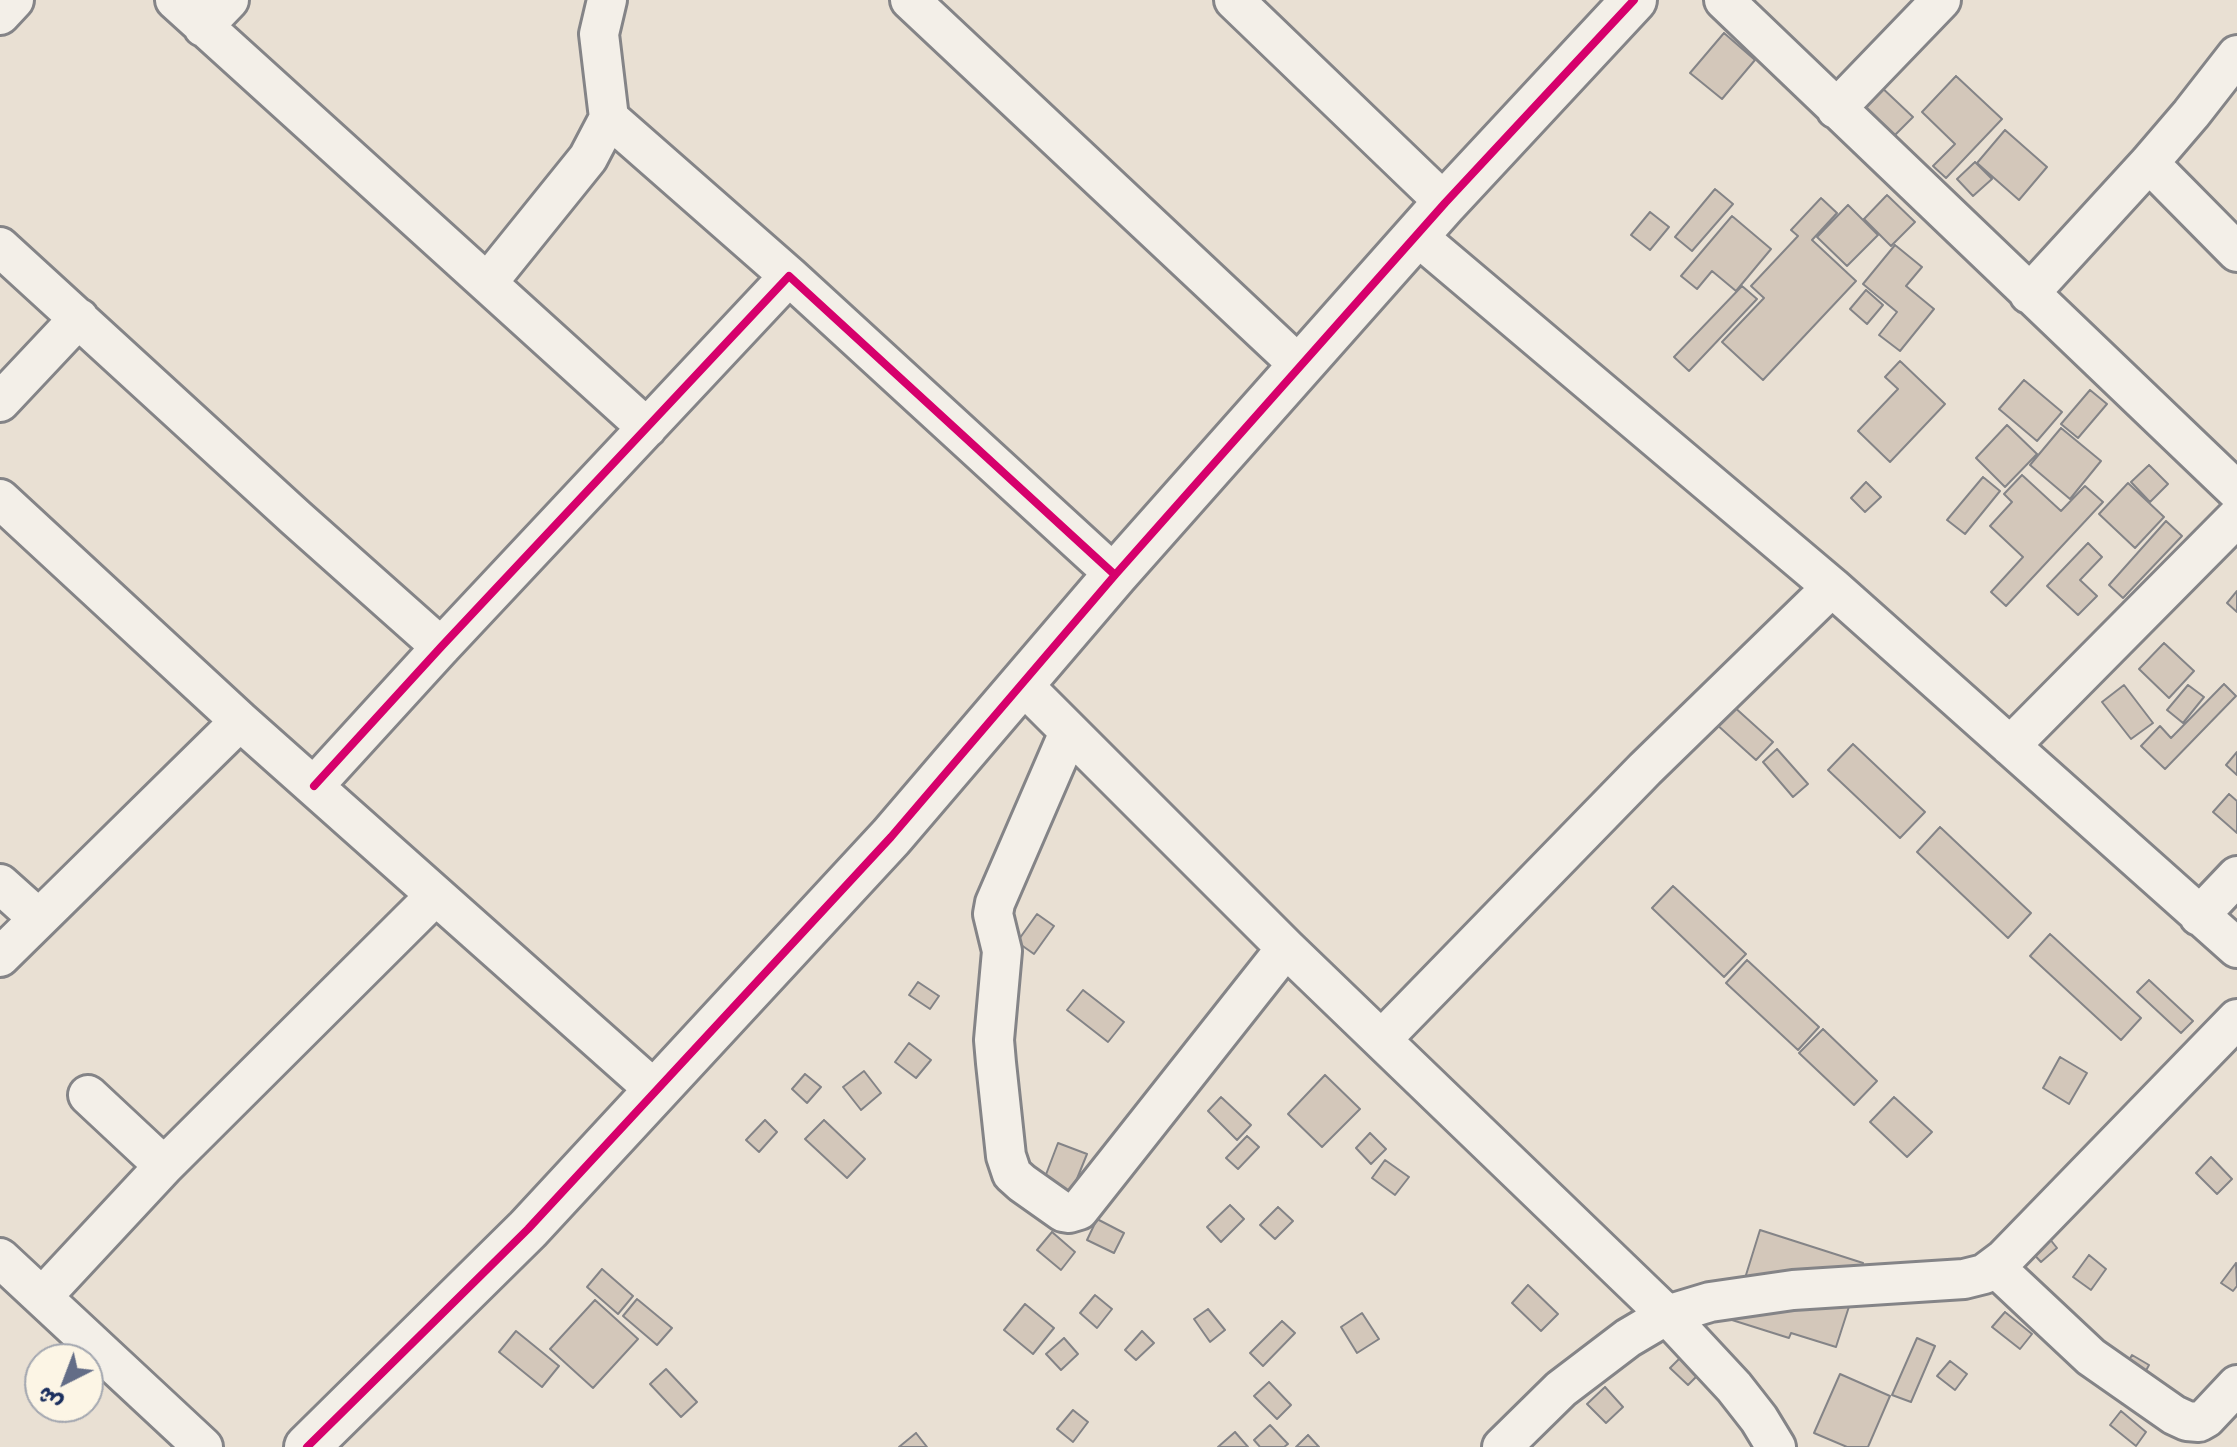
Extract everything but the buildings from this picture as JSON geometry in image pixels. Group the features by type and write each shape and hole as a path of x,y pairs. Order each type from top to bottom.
{"street":[{"path":"0,15 14,0"},
{"path":"175,0 647,428"},
{"path":"203,27 229,0"},
{"path":"488,282 588,158 609,118 599,34 607,0"},
{"path":"910,0 1301,367"},
{"path":"307,1447 528,1229 891,837 1115,575 1445,203 1634,0"},
{"path":"1724,0 2237,491"},
{"path":"1836,109 1941,0"},
{"path":"1256,7 1445,203"},
{"path":"2029,294 2149,163 2237,55"},
{"path":"609,118 789,276 1115,575"},
{"path":"2149,163 2237,252"},
{"path":"1417,236 1832,587 2237,948"},
{"path":"0,247 441,647"},
{"path":"314,786 789,276"},
{"path":"0,402 79,318"},
{"path":"0,499 240,721 657,1092"},
{"path":"2010,746 2237,517"},
{"path":"1382,1039 1645,769 1832,587"},
{"path":"1022,684 1286,948 1667,1315 1734,1387 1776,1447"},
{"path":"0,957 240,721"},
{"path":"1069,732 993,914 1002,951 994,1040 1006,1156 1012,1174 1063,1212 1079,1210 1286,948"},
{"path":"2199,916 2237,876"},
{"path":"0,884 38,918"},
{"path":"42,1297 164,1166 435,896"},
{"path":"1502,1447 1561,1389 1628,1338 1667,1315 1710,1302 1793,1290 1964,1279 1984,1274 1995,1267 2237,1019"},
{"path":"88,1095 164,1166"},
{"path":"0,1258 203,1447"},
{"path":"1995,1267 2091,1357 2174,1415 2199,1422 2237,1385"}],"cycle path":[{"path":"307,1447 528,1229 891,837 1115,575 1445,203 1634,0"},
{"path":"314,786 789,276 1115,575"}]}
